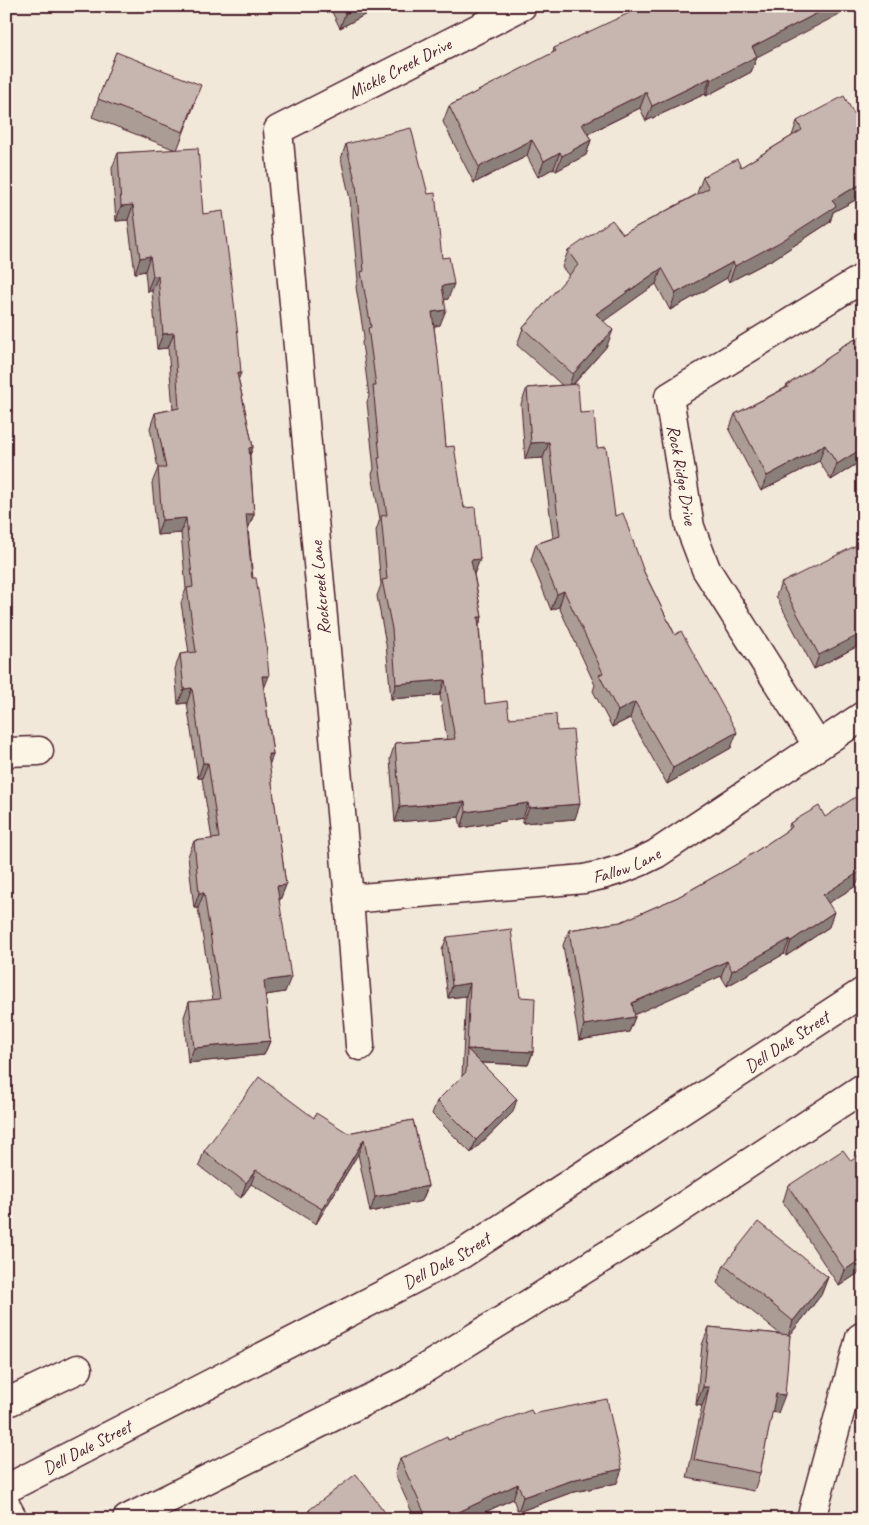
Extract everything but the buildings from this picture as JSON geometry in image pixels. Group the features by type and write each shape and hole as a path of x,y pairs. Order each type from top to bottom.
{"street":[{"name":"Mickle Creek Drive","path":"278,130 522,6"},
{"name":"Rockcreek Lane","path":"278,130 349,899 360,1046"},
{"name":"Rock Ridge Drive","path":"818,746 706,569 690,527 669,397 863,278"},
{"name":"Fallow Lane","path":"349,899 584,879 632,867 656,854 863,716"},
{"path":"6,752 38,751"},
{"name":"Dell Dale Street","path":"6,1489 462,1254 863,992"},
{"path":"127,1519 403,1382 657,1224 863,1088"},
{"path":"811,1519 860,1338 863,1336"},
{"path":"6,1403 78,1369"},
{"path":"6,1506 13,1519"}]}
